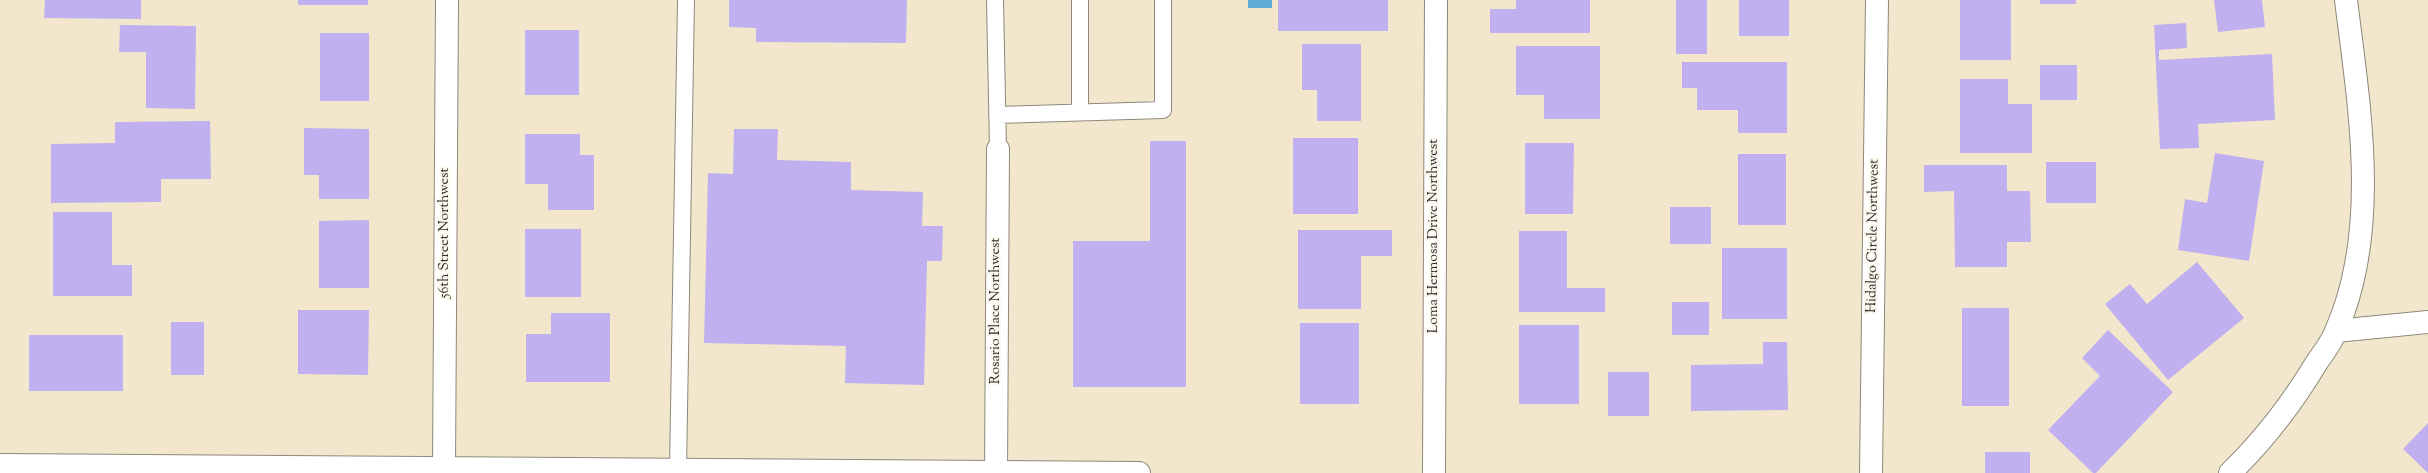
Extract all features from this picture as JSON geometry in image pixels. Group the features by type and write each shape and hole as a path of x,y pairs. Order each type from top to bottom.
{"street":[{"name":"56th Street Northwest","path":"444,467 447,0"},
{"name":"Loma Hermosa Drive Northwest","path":"1434,473 1436,0"},
{"name":"Hidalgo Circle Northwest","path":"1871,473 1877,0"},
{"path":"2230,473 2291,403 2336,331 2351,283 2362,223 2363,150 2346,0"},
{"name":"Rosario Place Northwest","path":"996,472 998,149"},
{"path":"2336,331 2428,322"},
{"path":"0,465 1139,473"}],"lane":[{"path":"678,469 686,0"},
{"path":"995,0 998,149"},
{"path":"1080,0 1080,112"},
{"path":"997,115 1163,110 1163,0"}],"water":[{"path":"1248,0 1272,0 1272,8 1248,8"}],"building":[{"path":"45,0 141,0 141,19 44,18"},
{"path":"298,0 368,0 368,5 298,5"},
{"path":"729,0 907,0 906,43 756,42 756,28 729,27"},
{"path":"1278,0 1388,0 1388,31 1278,31"},
{"path":"1516,0 1590,0 1590,33 1490,33 1490,9 1516,9"},
{"path":"1676,0 1707,0 1707,54 1676,54"},
{"path":"1739,0 1789,0 1789,36 1739,36"},
{"path":"1960,0 2011,0 2011,60 1960,60"},
{"path":"2040,0 2076,0 2076,4 2040,4"},
{"path":"2214,0 2262,0 2265,27 2218,32"},
{"path":"2186,23 2187,48 2159,50 2159,60 2272,54 2275,120 2198,124 2199,148 2160,149 2154,25"},
{"path":"120,25 196,26 195,109 146,108 146,52 119,52"},
{"path":"525,30 579,30 579,95 525,95"},
{"path":"320,33 369,33 369,101 320,101"},
{"path":"1302,44 1361,44 1361,121 1317,121 1317,90 1302,90"},
{"path":"1516,46 1600,46 1600,119 1544,119 1544,95 1516,95"},
{"path":"1682,62 1787,62 1787,133 1738,133 1738,110 1697,110 1697,88 1682,88"},
{"path":"2040,65 2077,65 2077,100 2040,100"},
{"path":"1960,79 2008,79 2008,104 2032,104 2032,153 1960,153"},
{"path":"210,121 211,179 161,179 161,202 51,203 51,144 115,143 115,122"},
{"path":"304,128 369,129 369,199 319,199 319,175 304,175"},
{"path":"734,129 778,129 777,160 851,162 851,190 923,192 922,226 943,226 942,261 927,261 924,385 845,383 846,346 704,343 708,173 733,174"},
{"path":"525,134 580,134 580,155 594,155 594,210 548,210 548,184 525,184"},
{"path":"1293,138 1358,138 1358,214 1293,214"},
{"path":"1150,141 1186,141 1186,387 1073,387 1073,241 1150,241"},
{"path":"1525,143 1574,143 1573,214 1525,214"},
{"path":"2215,153 2264,161 2249,261 2178,250 2185,199 2207,203"},
{"path":"1738,154 1786,154 1786,225 1738,225"},
{"path":"2046,162 2096,162 2096,203 2046,203"},
{"path":"1924,165 2007,165 2007,191 2030,191 2031,242 2007,242 2007,267 1955,267 1954,191 1924,192"},
{"path":"1670,207 1711,207 1711,244 1670,244"},
{"path":"53,212 112,212 112,265 132,265 132,296 53,296"},
{"path":"369,220 369,288 319,288 319,221"},
{"path":"525,229 581,229 581,297 525,297"},
{"path":"1298,230 1392,230 1392,256 1361,256 1361,309 1298,309"},
{"path":"1519,231 1567,231 1567,288 1605,288 1605,312 1519,312"},
{"path":"1722,248 1787,248 1787,319 1722,319"},
{"path":"2197,262 2244,318 2168,380 2105,304 2130,284 2147,304"},
{"path":"1672,302 1709,302 1709,335 1672,335"},
{"path":"1962,308 2009,308 2009,406 1962,406"},
{"path":"298,310 369,310 368,375 298,374"},
{"path":"551,313 610,313 610,382 526,382 526,334 551,334"},
{"path":"171,322 204,322 204,375 171,375"},
{"path":"1300,323 1359,323 1359,404 1300,404"},
{"path":"1519,325 1579,325 1579,404 1519,404"},
{"path":"2108,330 2173,392 2096,473 2093,473 2048,430 2100,376 2082,358"},
{"path":"29,335 123,335 123,391 29,391"},
{"path":"1763,342 1787,342 1788,410 1691,411 1691,365 1763,364"},
{"path":"1608,372 1649,372 1649,416 1608,416"},
{"path":"2428,423 2428,473 2403,449"},
{"path":"1985,452 2030,452 2030,473 1985,473"}]}
